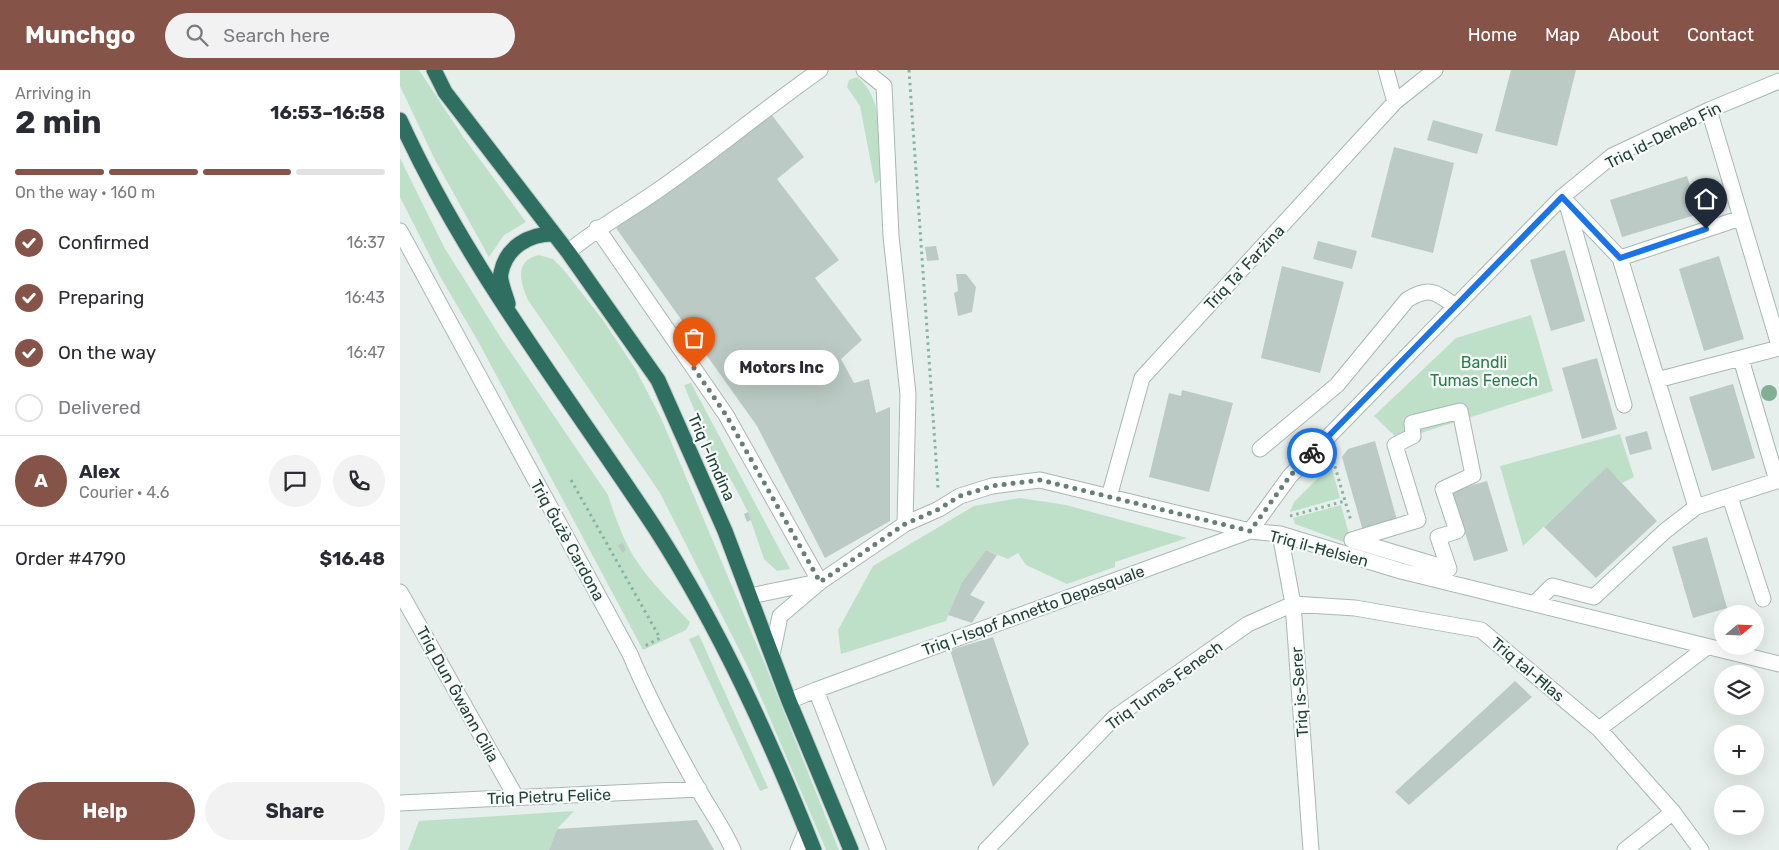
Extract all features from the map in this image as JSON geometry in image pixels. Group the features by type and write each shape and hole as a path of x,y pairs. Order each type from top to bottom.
{"highway":[{"name":"Triq l-Imdina","path":"434,70 445,92 568,252 658,380 725,531 788,701 850,850"},
{"path":"400,120 422,167 477,264 656,530 707,616 737,672 814,850"},
{"path":"511,315 500,274 510,252 523,241 541,234 553,234"}],"street":[{"path":"568,252 597,228 654,193 766,108 820,70"},
{"path":"864,70 884,86 891,236 908,394 905,524"},
{"path":"1386,70 1395,102"},
{"name":"Triq Ta' Farżina","path":"1109,497 1142,378 1395,102 1435,70"},
{"name":"Triq id-Deheb Fin","path":"1250,531 1290,476 1455,306 1564,199 1612,156 1709,110 1779,81"},
{"path":"1657,380 1779,347 1772,296 1741,218 1709,110"},
{"path":"1564,199 1620,258 1696,507"},
{"path":"1564,199 1624,405"},
{"path":"1620,258 1741,218"},
{"path":"597,228 726,415 820,582"},
{"name":"Triq Ġużè Cardona","path":"400,231 630,654 643,686 698,790 724,829 733,850"},
{"path":"1260,449 1337,385 1407,300 1417,293 1427,291 1438,294 1455,306"},
{"path":"1535,604 1552,586 1594,597 1665,531 1696,507 1778,480 1741,358"},
{"path":"1460,411 1474,475 1443,489 1457,531 1438,536 1449,569 1352,540 1356,539 1418,520 1395,445 1413,436 1412,422 1460,411"},
{"name":"Triq il-Ħelsien","path":"772,655 780,616 820,582 905,524 939,509 960,496 992,486 1040,480 1250,531 1280,534 1401,571 1779,664"},
{"path":"1730,497 1762,599"},
{"name":"Triq l-Isqof Annetto Depasquale","path":"788,701 1250,531"},
{"name":"Triq is-Serer","path":"1280,534 1293,604 1311,850"},
{"path":"1401,571 1403,555"},
{"name":"Triq il-Ħelsien","path":"750,596 820,582"},
{"name":"Triq Dun Ġwann Cilia","path":"400,592 516,797"},
{"name":"Triq tal-Ħlas","path":"1293,604 1355,608 1481,630 1599,729 1673,812 1701,850"},
{"name":"Triq Tumas Fenech","path":"986,850 1114,718 1248,624 1293,604"},
{"path":"1599,729 1707,647"},
{"path":"816,690 878,850"},
{"name":"Triq Pietru Feliċe","path":"400,803 698,790"},
{"path":"1625,850 1673,812"},
{"path":"798,850 806,831"}],"path":[{"path":"909,70 939,509"},
{"path":"1332,460 1356,539"},
{"path":"571,480 660,638 630,654"},
{"path":"1290,516 1345,501"}],"green space":[{"path":"400,70 419,70 464,138 526,222 504,235 489,257 435,160 400,86"},
{"path":"857,77 866,86 872,97 879,123 882,178 875,184 860,106 847,87 849,80"},
{"path":"400,158 444,247 501,338 608,495 622,534 634,557 653,583 690,622 686,630 643,650 479,343 441,278 400,197"},
{"path":"539,255 553,259 563,269 603,320 636,370 661,418 764,662 839,850 826,850 748,667 660,493 528,300 521,280 522,267 531,258"},
{"name":"Bandli Tumas Fenech","path":"1531,315 1553,391 1399,440 1374,416 1456,338"},
{"path":"691,383 790,569 777,571 764,559 748,512 733,483 716,463 684,385"},
{"path":"1620,434 1634,477 1622,483 1607,468 1523,546 1500,466"},
{"path":"1331,465 1340,498 1290,512 1294,502"},
{"path":"1020,498 1066,505 1187,538 1115,562 1115,567 1067,584 1026,565 1018,553 1008,559 986,550 959,588 946,621 841,654 838,630 873,566 974,506"},
{"path":"1341,505 1352,545 1295,524 1293,518"},
{"path":"699,635 768,788 760,791 689,639"},
{"path":"574,811 557,829 549,850 408,850 419,821"}],"building":[{"path":"1511,70 1576,70 1557,146 1495,131"},
{"path":"771,114 804,157 777,179 839,260 815,278 862,340 841,359 854,383 869,379 876,413 890,407 890,521 825,558 757,426 616,228"},
{"path":"1433,120 1483,134 1477,154 1427,140"},
{"path":"1394,147 1454,163 1433,253 1371,237"},
{"path":"1687,176 1699,214 1622,237 1610,200"},
{"path":"1318,241 1357,251 1352,269 1313,259"},
{"path":"936,246 939,260 927,261 925,247"},
{"path":"1565,250 1585,321 1551,331 1530,260"},
{"path":"1719,256 1744,339 1704,351 1679,269"},
{"path":"1282,266 1344,282 1320,373 1261,358"},
{"path":"956,274 966,274 976,287 972,312 958,316 954,293 958,291"},
{"path":"1597,358 1617,429 1582,439 1562,368"},
{"path":"1733,384 1755,458 1712,471 1689,397"},
{"path":"1182,390 1233,403 1209,492 1149,477 1169,393 1181,396"},
{"path":"1647,431 1652,449 1630,455 1625,437"},
{"path":"1375,441 1397,520 1363,531 1342,457 1348,449"},
{"path":"1607,467 1657,521 1596,578 1544,527"},
{"path":"1487,481 1508,551 1474,561 1452,491"},
{"path":"748,512 751,520 747,522 744,514"},
{"path":"1707,537 1726,605 1714,605 1714,612 1693,618 1672,547"},
{"path":"623,543 626,550 622,553 618,545"},
{"path":"986,550 997,555 970,595 985,602 972,623 948,615 961,584"},
{"path":"993,637 1029,744 993,787 950,650"},
{"path":"1515,681 1532,697 1409,805 1395,792"},
{"path":"697,820 714,850 549,850 557,829"}],"way so far":[{"path":"694,368 726,415 820,582 905,524 939,509 960,496 992,486 1040,480 1250,531 1290,476 1312,453"}],"place":[{"name":"Motors Inc","path":"694,368"}],"route":[{"path":"1312,453 1562,197 1604,244 1620,258 1706,229"}]}
